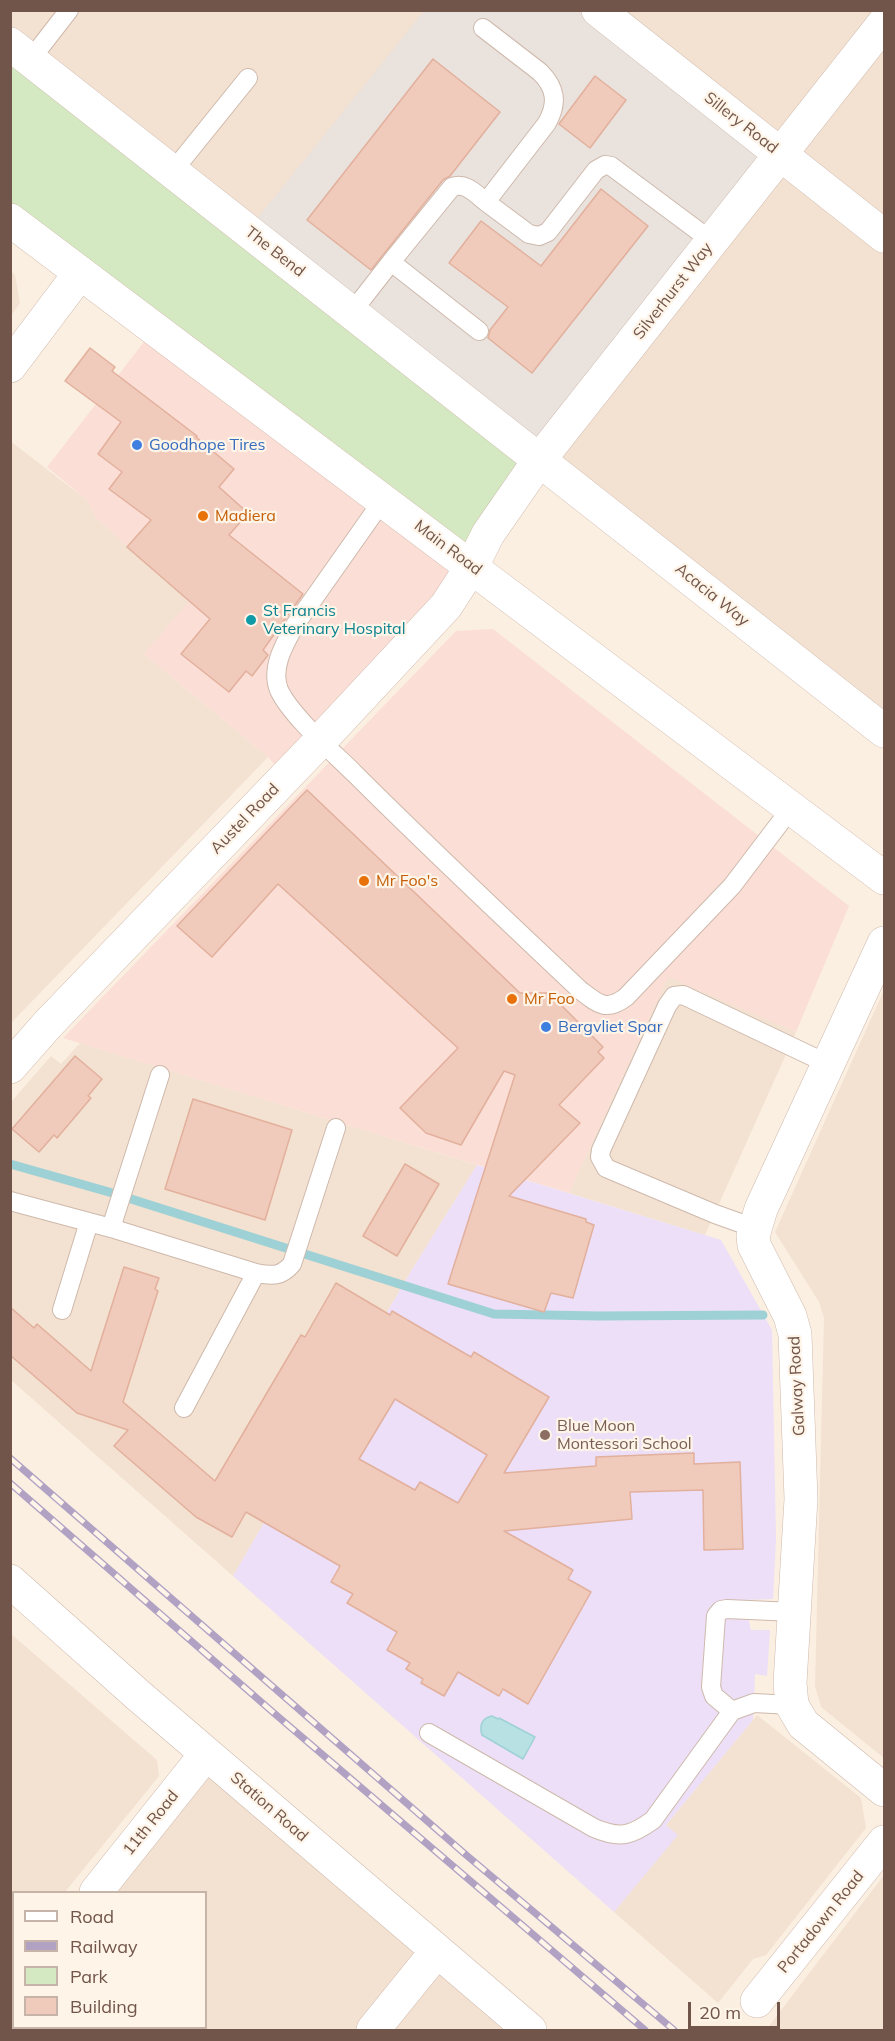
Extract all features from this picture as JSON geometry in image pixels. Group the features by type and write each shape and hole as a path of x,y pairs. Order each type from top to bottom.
{"street":[{"name":"Sillery Road","path":"598,10 885,236"},
{"name":"Silverhurst Way","path":"472,566 497,520 540,459 885,23"},
{"name":"The Bend","path":"21,51 182,160 352,312 540,459"},
{"name":"Main Road","path":"10,220 885,878"},
{"path":"10,366 80,273"},
{"name":"Acacia Way","path":"540,459 885,731"},
{"name":"Austel Road","path":"10,1067 56,1015 321,741 446,606 472,566"},
{"path":"754,1228 885,943"},
{"name":"Galway Road","path":"754,1228 754,1245 790,1316 795,1334 801,1499 790,1683 792,1705"},
{"name":"Station Road","path":"10,1581 206,1754 530,2031"},
{"path":"792,1705 803,1724 885,1790"},
{"name":"11th Road","path":"98,1891 206,1754"},
{"name":"Portadown Road","path":"757,2001 885,1842"},
{"path":"372,2031 437,1951"}],"lane":[{"path":"21,51 69,10"},
{"path":"483,28 548,80 554,90 555,101 553,113 547,123 486,202"},
{"path":"182,160 248,78"},
{"path":"352,312 452,187 457,185 467,187 529,234 539,236 548,232 600,167 611,166 713,242"},
{"path":"391,262 479,331"},
{"path":"382,500 295,625 280,654 276,677 278,688 291,708 321,741 425,844 595,1001 604,1006 615,1005 626,997 732,886 792,807"},
{"path":"754,1228 606,1168 600,1157 601,1150 667,1006 674,996 682,995 828,1064"},
{"path":"111,1228 160,1075"},
{"path":"10,1201 111,1228 272,1276 286,1271 295,1256 336,1128"},
{"path":"62,1310 89,1222"},
{"path":"184,1408 256,1273"},
{"path":"732,1711 714,1696 711,1687 716,1616 722,1610 727,1609 794,1612"},
{"path":"429,1734 594,1828 609,1835 622,1835 638,1831 653,1820 732,1711 754,1703 792,1705"}],"shaded area":[{"path":"10,11 884,11 884,731 11,44"},
{"path":"424,11 598,11 780,154 540,459 248,230"},
{"path":"11,271 15,275 20,303 11,316"},
{"path":"154,329 472,566 285,777 268,757 144,654 189,601 96,518 87,500 47,467"},
{"path":"10,441 87,500 96,518 190,601 144,654 268,757 11,1023"},
{"path":"493,629 849,906 796,1032 668,977 569,1193 63,1038 456,631"},
{"path":"668,976 796,1032 705,1235 569,1193"},
{"path":"884,990 884,1758 821,1707 815,1686 824,1318 819,1302 775,1232"},
{"path":"80,1043 477,1165 411,1271 233,1576 11,1380 11,1102 51,1056 61,1064"},
{"name":"Blue Moon Montessori School","path":"477,1165 721,1240 772,1330 776,1539 773,1599 744,1600 751,1630 770,1630 767,1676 755,1674 753,1720 666,1825 678,1835 614,1912 233,1576 411,1271"},
{"path":"11,1634 157,1760 159,1776 66,1891 12,1891 11,1960"},
{"path":"757,1715 861,1798 866,1828 766,1955 753,1959 718,2003 614,1912 677,1835 666,1825"},
{"path":"206,1754 530,2030 11,2030 10,1999 12,1996 12,2029 207,2029 207,1891 97,1891"},
{"path":"884,1875 884,2030 766,2030"}],"green space":[{"path":"10,44 540,459 472,566 11,215"}],"water":[{"path":"492,1716 535,1737 523,1759 482,1735 482,1723 486,1718"}],"building":[{"path":"433,59 500,112 371,270 307,220"},
{"path":"595,76 626,100 590,148 559,124"},
{"path":"601,189 648,226 532,373 488,338 490,330 508,307 449,263 481,221 541,266"},
{"path":"90,348 115,367 112,371 197,436 234,469 219,487 248,513 229,535 303,594 263,650 268,655 252,676 246,671 229,692 181,654 210,619 127,547 151,520 109,489 122,472 98,454 121,422 65,381"},
{"path":"307,790 520,993 549,993 603,1047 598,1052 604,1058 559,1105 580,1123 509,1196 586,1219 586,1222 594,1225 573,1298 551,1293 544,1312 448,1284 515,1075 504,1071 461,1145 426,1133 400,1108 458,1048 278,884 212,957 177,926"},
{"path":"75,1056 102,1079 88,1096 91,1098 57,1138 54,1135 39,1152 12,1129"},
{"path":"193,1099 292,1130 265,1220 165,1189"},
{"path":"405,1164 439,1184 397,1256 363,1236"},
{"path":"124,1267 159,1278 155,1289 158,1291 123,1402 215,1481 301,1335 305,1337 336,1283 390,1315 392,1311 471,1357 474,1352 549,1397 504,1473 596,1466 596,1457 694,1453 694,1464 740,1462 743,1549 704,1550 703,1490 630,1492 632,1519 504,1531 573,1570 568,1579 591,1592 528,1704 503,1689 499,1696 458,1672 444,1696 421,1683 423,1679 406,1669 410,1663 387,1650 397,1632 347,1603 353,1594 331,1582 340,1566 246,1512 232,1537 196,1517 114,1446 128,1430 77,1413 10,1355 10,1307 34,1328 37,1324 91,1371","holes":["395,1399 487,1455 458,1503 420,1482 415,1490 359,1459"]}],"waterway":[{"path":"10,1164 109,1192 494,1314 763,1315"}],"railway":[{"path":"10,1458 465,1854 674,2030"},
{"path":"10,1483 275,1714 645,2030"}],"place":[{"name":"Goodhope Tires","path":"137,445"},
{"name":"Madiera","path":"203,516"},
{"name":"St Francis Veterinary Hospital","path":"251,620"},
{"name":"Mr Foo's","path":"364,881"},
{"name":"Mr Foo","path":"512,999"},
{"name":"Bergvliet Spar","path":"546,1027"},
{"name":"Blue Moon Montessori School","path":"545,1435"}]}
